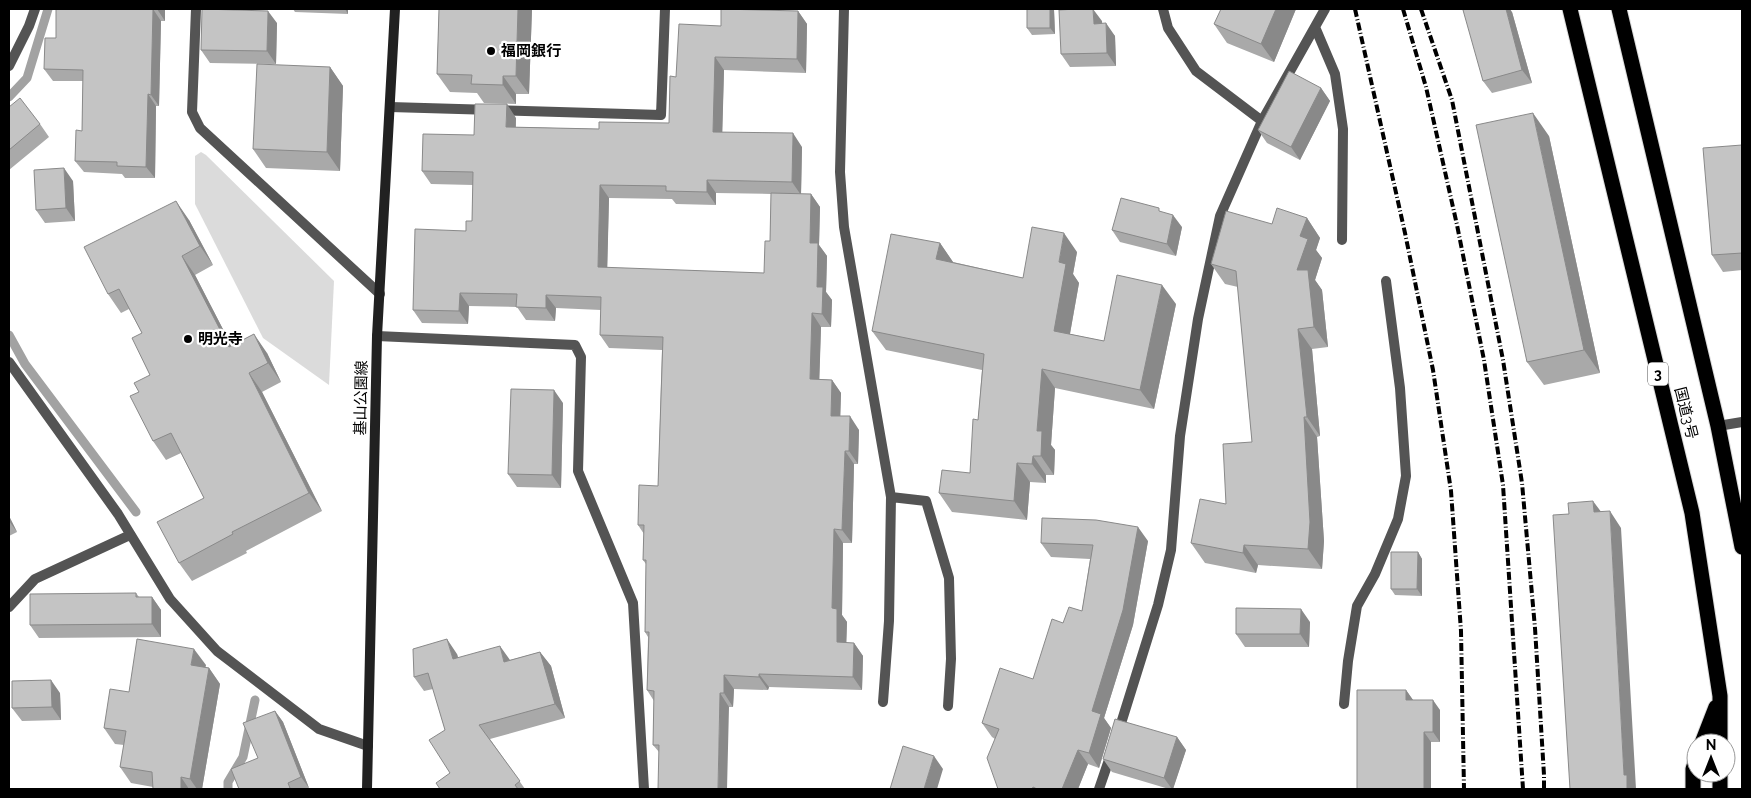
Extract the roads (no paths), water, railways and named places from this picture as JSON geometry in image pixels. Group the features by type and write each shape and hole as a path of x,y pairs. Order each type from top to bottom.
{"highway":[{"name":"国道3号","path":"1570,9 1692,513 1720,696 1720,733"},
{"name":"国道3号","path":"1619,9 1718,426 1742,547"},
{"path":"1706,733 1720,696"}],"main road":[{"name":"基山公園線","path":"367,789 377,336 396,9"}],"street":[{"path":"9,66 30,26 35,9"},
{"path":"196,9 192,112 200,128 380,294"},
{"path":"390,107 661,115 665,9"},
{"path":"844,9 840,172 844,228 891,497 889,621 883,702"},
{"path":"1162,9 1168,28 1196,71 1262,121"},
{"path":"1099,789 1158,605 1171,550 1180,436 1198,319 1220,216 1262,121 1325,9"},
{"path":"1315,27 1336,74 1343,129 1342,240"},
{"path":"1344,704 1348,661 1357,606 1375,574 1398,519 1406,476 1400,388 1386,281"},
{"path":"377,336 575,345 582,357 578,471 633,603 644,789"},
{"path":"9,362 118,514 170,599 217,651 319,729 368,746"},
{"path":"1718,426 1742,422"},
{"path":"891,497 926,501 949,578 951,659 948,706"},
{"path":"9,607 35,580 130,535"}],"waterway":[{"path":"9,97 27,78 48,9"},
{"path":"9,335 25,364 136,512"},
{"path":"228,789 228,782 243,757 255,700"}],"railway":[{"path":"1355,9 1405,233 1433,370 1451,491 1461,631 1464,789"},
{"path":"1403,9 1426,87 1457,225 1484,360 1503,485 1523,789"},
{"path":"1421,9 1452,100 1503,360 1522,483 1535,628 1544,789"}],"place":[{"name":"福岡銀行","path":"491,51"},
{"name":"明光寺","path":"188,339"}]}
